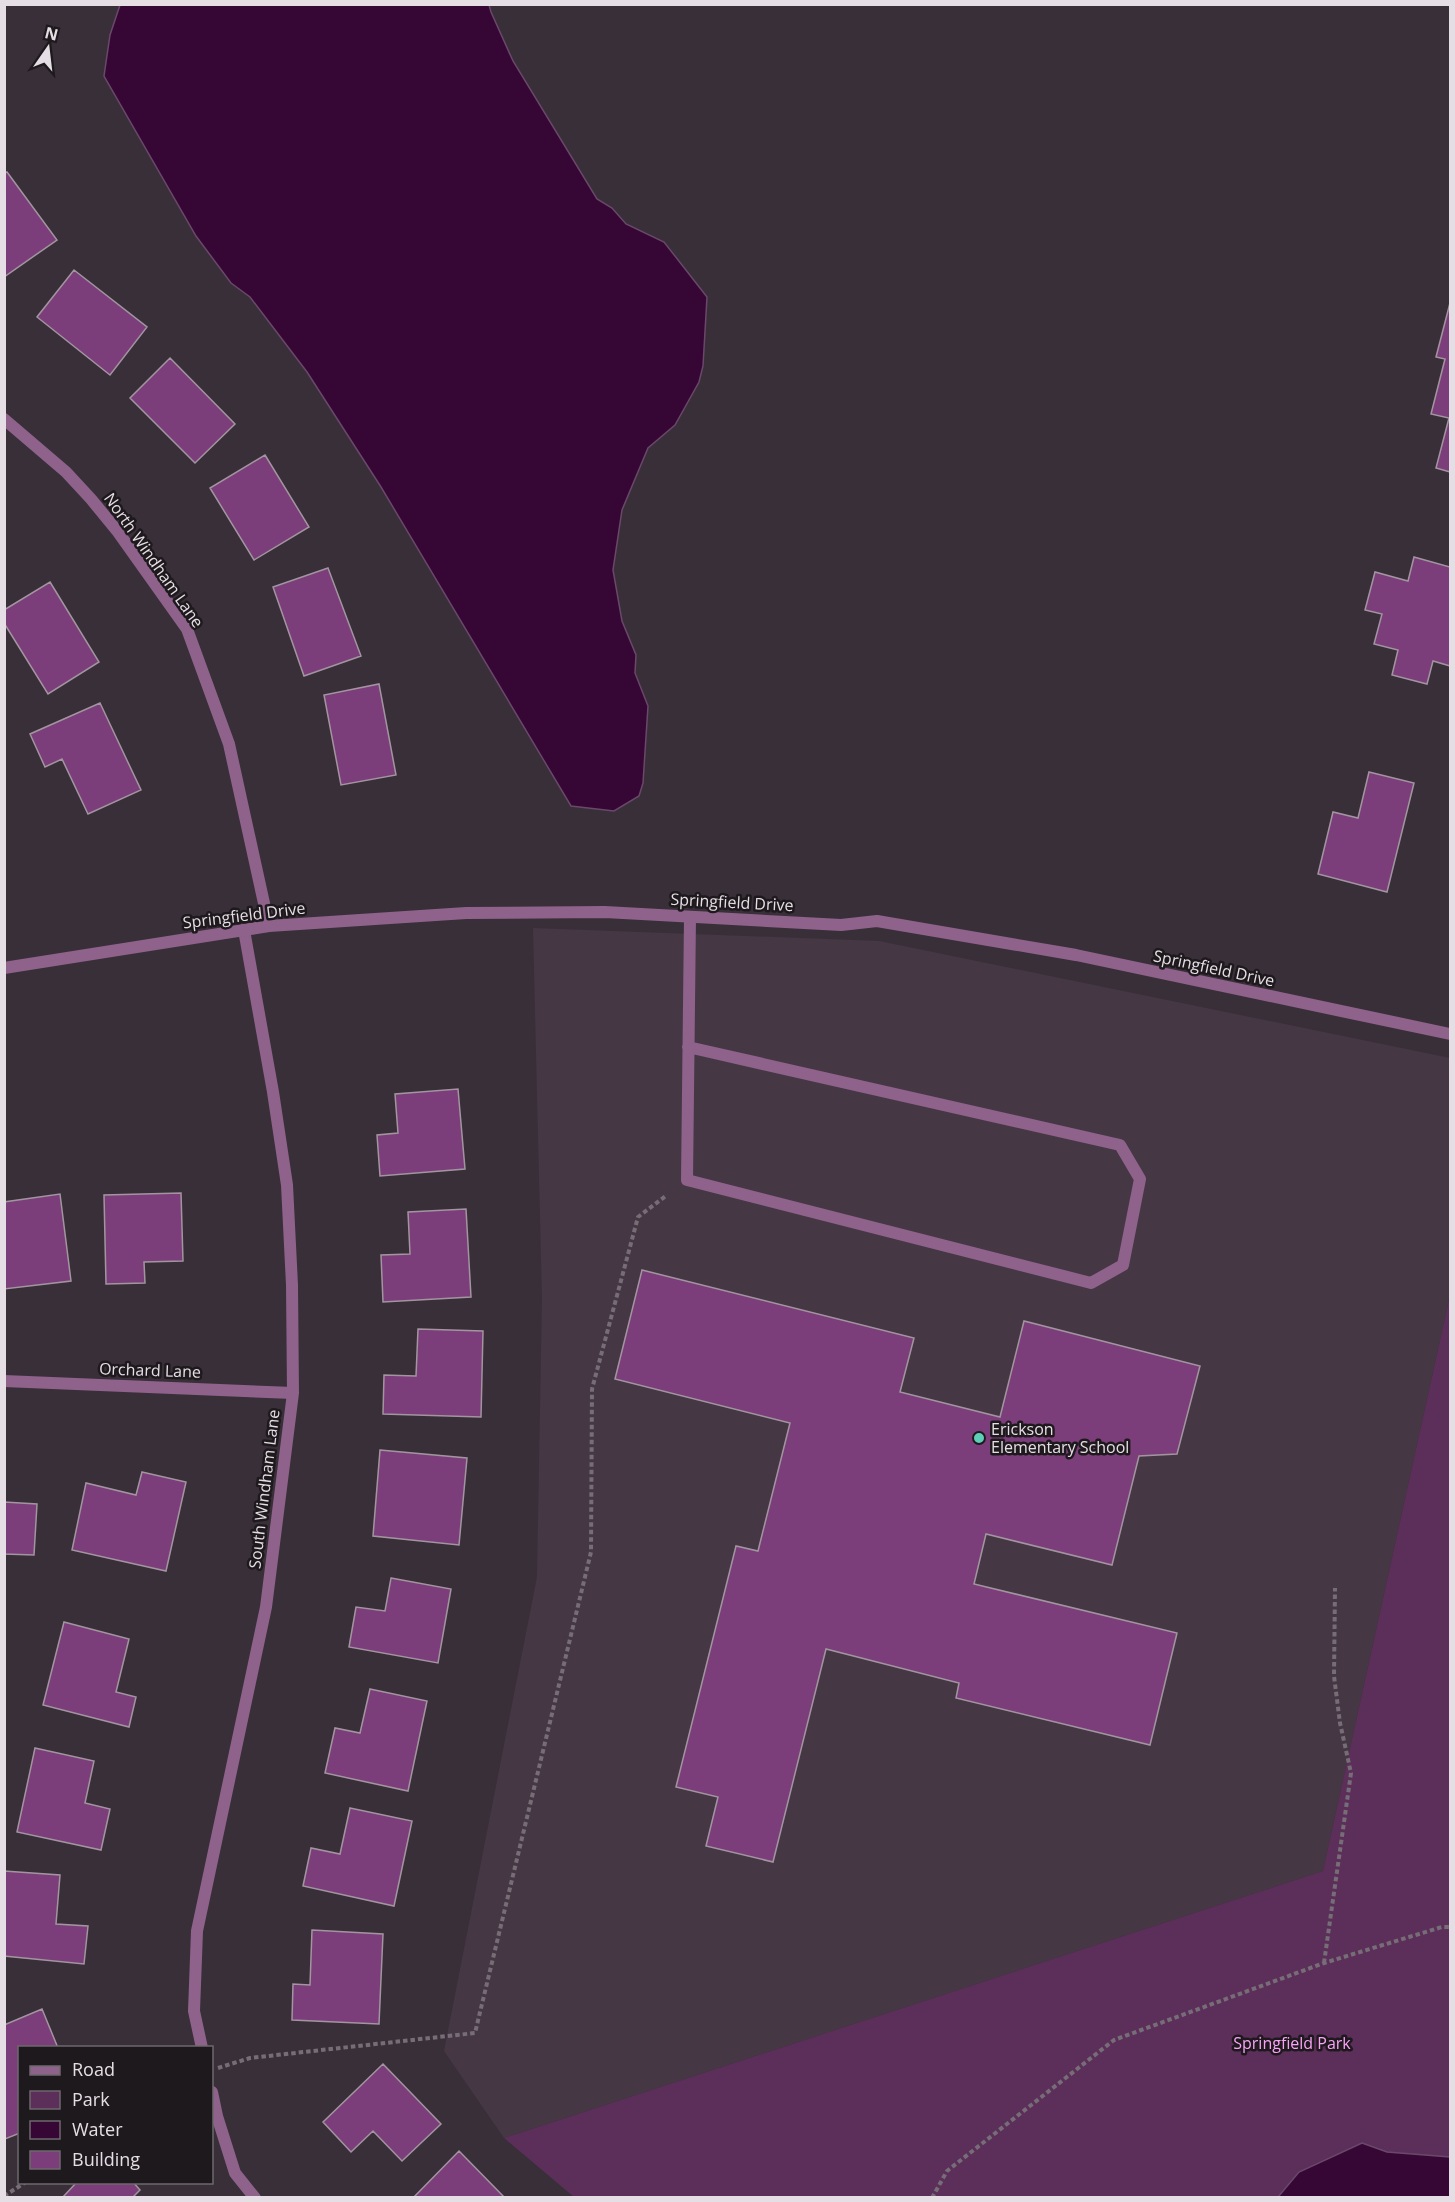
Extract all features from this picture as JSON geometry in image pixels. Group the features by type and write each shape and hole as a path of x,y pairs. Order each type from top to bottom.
{"street":[{"name":"North Windham Lane","path":"4,418 66,472 91,499 118,532 187,629 229,744 268,926"},
{"name":"Springfield Drive","path":"4,968 268,926 466,914 605,912 840,925 877,921 1076,956 1450,1034"},
{"path":"688,1047 1120,1145 1140,1179 1122,1265 1092,1283 687,1180 688,1047 690,917"},
{"name":"South Windham Lane","path":"202,2046 194,2011 197,1931 266,1606 293,1393 292,1285 287,1185 244,930"},
{"name":"Orchard Lane","path":"4,1381 293,1393"},
{"path":"213,2097 235,2173 255,2198"}],"path":[{"path":"213,2070 250,2058 475,2033 591,1552 592,1389 638,1217 687,1180"},
{"path":"1324,1963 1351,1773 1334,1676 1335,1588"},
{"path":"932,2198 947,2170 1114,2040 1324,1963 1442,1927 1450,1927"},
{"path":"4,2196 24,2184"}],"shaded area":[{"name":"Erickson Elementary School","path":"533,928 879,941 1450,1058 1450,1295 1323,1871 504,2138 444,2051 537,1577 542,1299"}],"green space":[{"name":"Springfield Park","path":"1450,1295 1450,2197 574,2197 504,2138 1323,1871"}],"water":[{"path":"120,5 489,5 513,61 597,199 612,208 626,224 664,242 707,297 703,366 699,382 675,425 648,448 622,510 613,570 622,621 636,655 635,673 648,706 643,783 639,796 614,811 571,806 381,487 307,372 250,297 231,283 196,236 104,76 110,35"},
{"path":"1362,2143 1387,2152 1450,2157 1450,2197 1278,2197 1299,2172"}],"building":[{"path":"7,172 57,240 4,277 4,173"},
{"path":"74,270 147,327 110,375 37,317"},
{"path":"1450,303 1450,472 1436,468 1449,418 1431,414 1445,359 1436,357"},
{"path":"170,358 235,424 195,463 130,398"},
{"path":"265,455 309,527 254,560 210,488"},
{"path":"1414,557 1450,567 1450,666 1433,661 1427,684 1392,675 1398,650 1374,644 1382,614 1365,610 1375,572 1408,581"},
{"path":"328,568 361,656 304,676 273,587"},
{"path":"50,582 99,662 48,694 4,623 4,610"},
{"path":"379,684 396,775 341,785 324,695"},
{"path":"100,703 141,790 88,814 62,759 45,767 30,734"},
{"path":"1369,772 1414,783 1387,892 1318,874 1333,812 1358,818"},
{"path":"458,1089 465,1169 380,1176 377,1135 398,1133 395,1094"},
{"path":"181,1193 183,1261 144,1262 145,1283 106,1284 104,1195"},
{"path":"60,1194 71,1281 4,1289 4,1202"},
{"path":"466,1209 471,1297 383,1302 381,1255 410,1254 408,1212"},
{"path":"642,1270 914,1338 900,1392 1000,1417 1024,1321 1200,1366 1177,1454 1139,1456 1112,1565 986,1534 974,1584 1177,1633 1150,1745 956,1698 959,1683 826,1649 773,1862 706,1846 718,1797 676,1787 736,1546 758,1551 790,1423 615,1379"},
{"path":"418,1329 483,1331 481,1417 383,1414 384,1375 416,1376"},
{"path":"380,1450 467,1458 459,1545 373,1536"},
{"path":"142,1472 186,1482 166,1571 72,1550 86,1483 136,1495"},
{"path":"4,1502 37,1504 34,1555 4,1554"},
{"path":"391,1578 451,1589 438,1663 349,1647 356,1607 385,1611"},
{"path":"64,1622 129,1639 116,1692 136,1697 129,1727 43,1705"},
{"path":"370,1689 427,1701 408,1791 325,1773 335,1728 360,1733"},
{"path":"35,1748 94,1761 85,1803 110,1809 101,1850 17,1832"},
{"path":"350,1808 412,1821 394,1906 303,1886 311,1848 340,1854"},
{"path":"4,1871 60,1875 56,1924 88,1926 84,1964 4,1956"},
{"path":"312,1930 383,1934 379,2024 292,2020 293,1984 310,1985"},
{"path":"42,2009 57,2046 18,2046 18,2134 5,2139 4,2025"},
{"path":"383,2064 441,2124 402,2161 373,2131 351,2152 323,2122"},
{"path":"459,2151 505,2198 413,2198"},
{"path":"75,2184 135,2184 140,2190 132,2198 62,2198"}],"place":[{"name":"Erickson Elementary School","path":"979,1438"}]}
